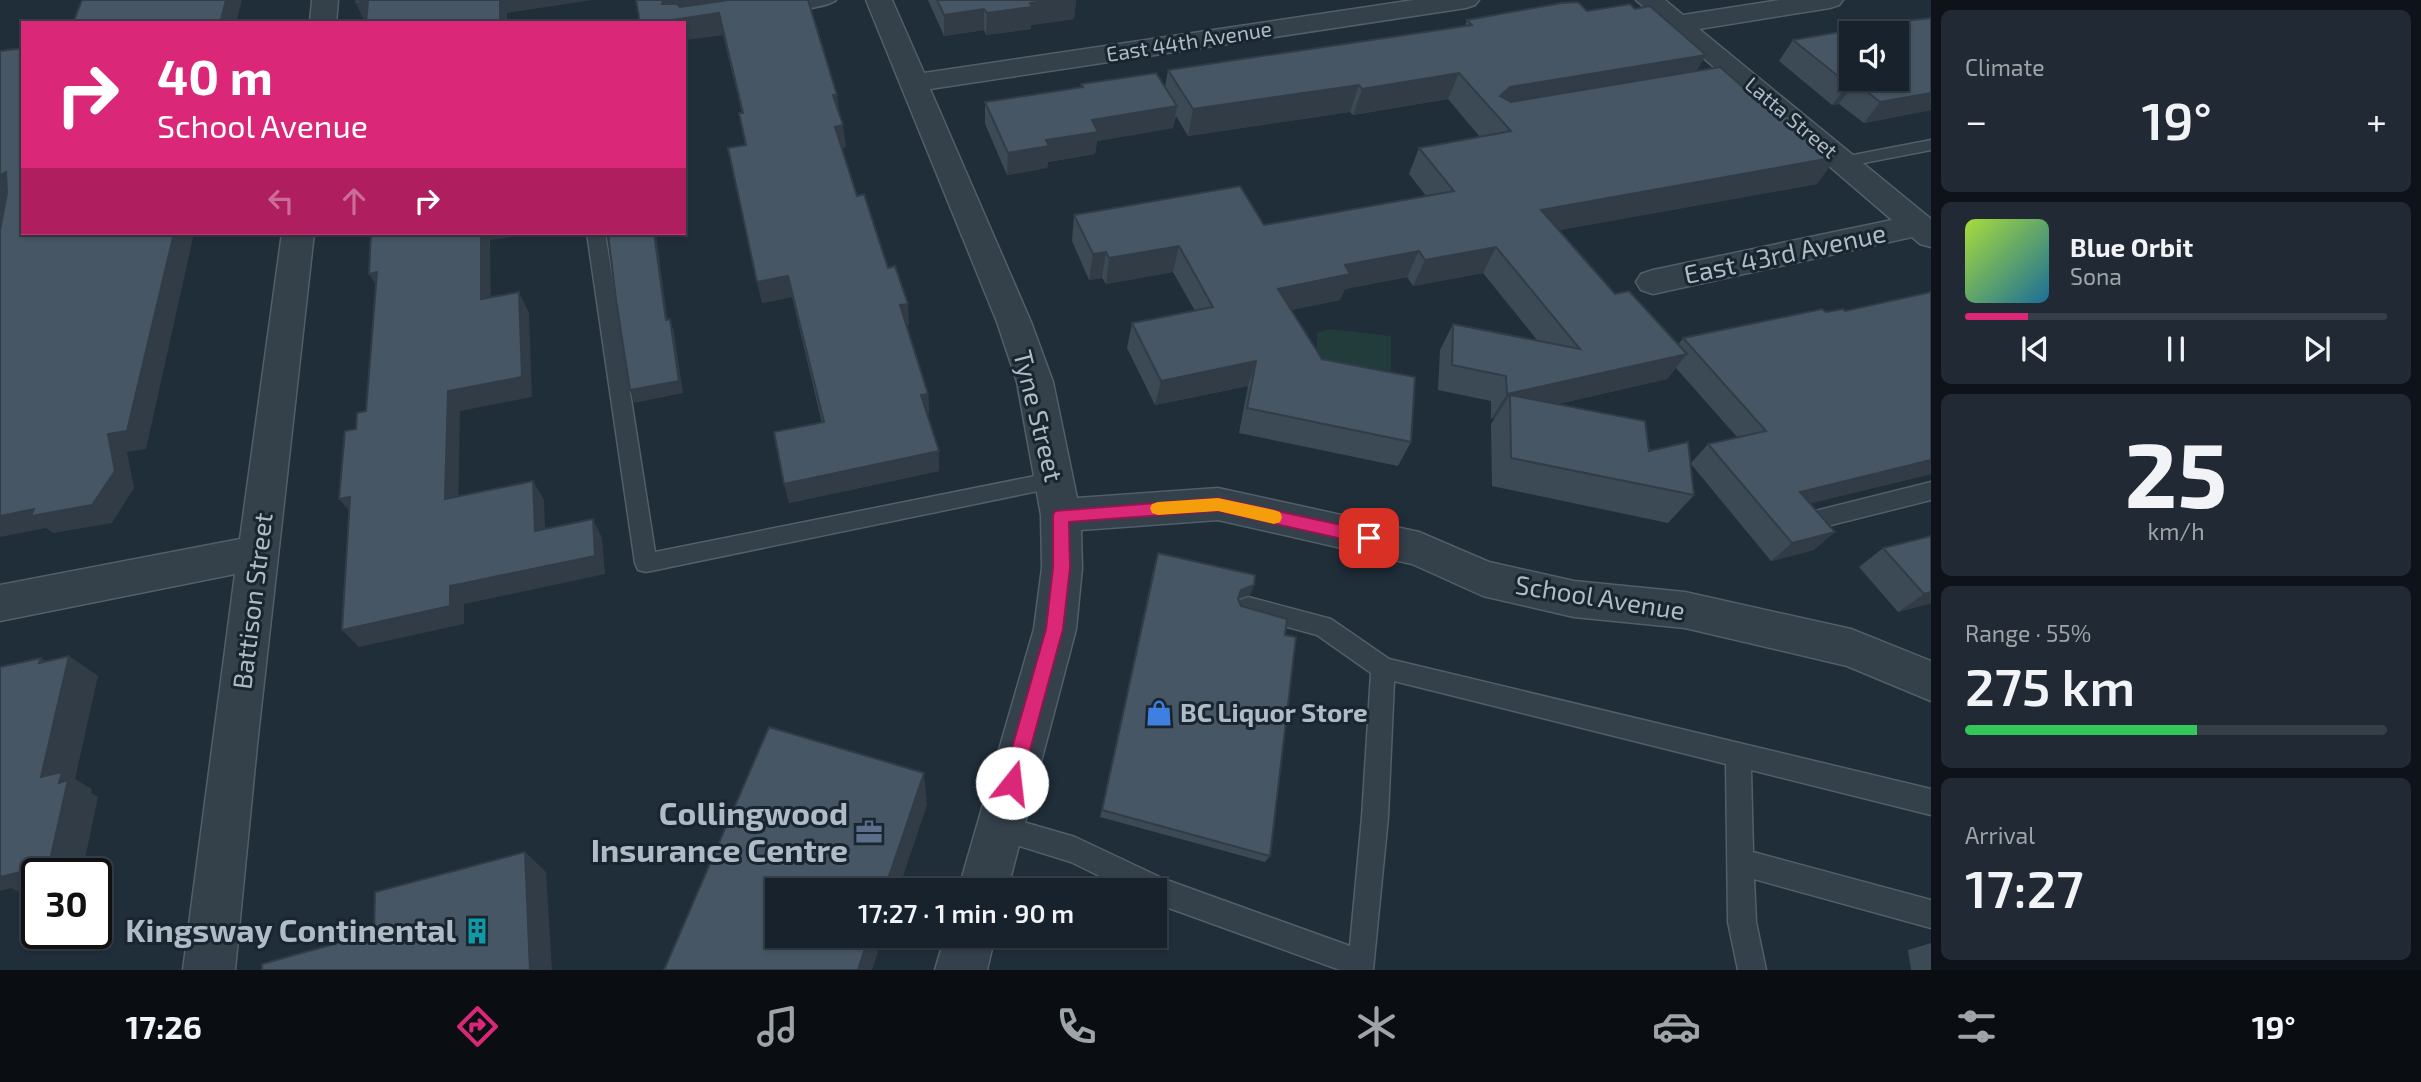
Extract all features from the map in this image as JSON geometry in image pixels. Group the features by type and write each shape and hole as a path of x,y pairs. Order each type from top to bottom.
{"street":[{"path":"323,21 325,0"},
{"name":"Tyne Street","path":"879,0 1014,322 1035,382 1058,497 1062,568 1055,629 986,878"},
{"name":"East 44th Avenue","path":"913,83 1466,0"},
{"name":"Latta Street","path":"1649,0 1678,24 1732,82 1843,162 1925,231"},
{"path":"1678,24 1830,0"},
{"name":"East 43rd Avenue","path":"1653,282 1925,231"},
{"name":"Battison Street","path":"209,970 234,745 298,235"},
{"name":"School Avenue","path":"1058,497 1218,505 1419,549 1483,578 1574,599 1685,610 1851,648 1931,681"},
{"path":"0,603 259,552"},
{"path":"961,970 967,948"}],"lane":[{"path":"765,9 829,0"},
{"path":"1843,162 1931,145"},
{"path":"596,235 646,563 1058,497"},
{"path":"1811,521 1931,491"},
{"path":"1248,607 1323,626 1383,668 1931,802"},
{"path":"999,828 1076,850 1159,891 1362,964 1375,817 1383,668"},
{"path":"1738,754 1742,922 1752,970"},
{"path":"1740,862 1931,914"}],"green space":[{"path":"1329,329 1391,336 1391,376 1330,367 1317,354 1317,333"}],"building":[{"path":"82,0 226,0 221,21 74,21"},
{"path":"356,0 500,0 500,21 366,21 368,1 356,3"},
{"path":"636,0 663,0 662,4 677,4 680,7 729,0 808,0 837,95 833,95 843,125 835,127 857,196 864,194 888,268 895,266 908,304 900,305 928,394 921,395 939,451 784,484 774,432 824,422 788,276 757,282 728,148 746,145 739,113 743,113 719,13 666,21 640,21"},
{"path":"937,0 1054,0 1030,3 1032,7 987,13 984,9 944,15"},
{"path":"1578,2 1587,11 1630,4 1635,9 1650,6 1706,55 1510,87 1500,96 1511,102 1720,67 1778,118 1789,116 1837,157 1541,210 1615,294 1629,291 1687,354 1507,394 1506,376 1452,365 1453,324 1580,349 1496,247 1425,260 1419,251 1345,265 1350,274 1278,289 1322,359 1415,377 1411,442 1247,408 1256,361 1161,381 1132,323 1213,307 1179,246 1109,258 1106,252 1093,254 1074,215 1240,186 1264,225 1454,191 1419,148 1511,131 1459,73 1362,89 1359,85 1193,109 1168,70 1472,25 1467,20"},
{"path":"1931,18 1931,93 1880,102 1866,91 1909,91 1909,21 1905,21"},
{"path":"1839,32 1839,77 1793,40"},
{"path":"21,48 21,235 174,235 127,431 108,434 115,471 92,505 31,516 34,509 0,516 0,230 7,193 6,172 0,175 0,51"},
{"path":"1156,73 1177,106 1092,120 1098,132 1046,140 1049,146 1008,153 985,102 1083,87 1081,84"},
{"path":"371,235 481,235 481,299 519,292 522,377 448,391 445,499 533,481 535,531 593,519 595,556 450,586 450,606 342,630 350,497 339,499 345,431 356,429 357,413 366,411 377,272 369,274"},
{"path":"608,235 654,235 666,320 670,319 679,381 630,390"},
{"path":"1931,292 1931,460 1800,492 1835,532 1792,543 1708,444 1766,431 1683,338 1822,309 1826,312 1843,309 1845,311"},
{"path":"1510,395 1645,421 1649,451 1688,442 1694,495 1511,458"},
{"path":"1931,536 1931,592 1924,594 1883,548"},
{"path":"1158,553 1255,575 1254,585 1241,590 1238,599 1241,606 1287,619 1285,635 1296,637 1270,856 1102,810"},
{"path":"69,656 41,777 62,772 59,783 68,780 51,858 21,858 21,872 0,877 0,667 41,658 39,663"},
{"path":"769,727 924,773 888,878 765,878 765,948 865,948 858,970 664,970"},
{"path":"525,852 530,970 262,970 262,964 374,933 375,892"}],"slow traffic":[{"path":"1158,508 1218,505 1274,517"}],"place":[{"name":"BC Liquor Store","path":"1159,713"},
{"name":"Collingwood Insurance Centre","path":"869,832"},
{"name":"Kingsway Continental","path":"477,931"}],"route":[{"path":"1012,783 1055,629 1062,568 1061,515 1218,505 1369,538"}]}
